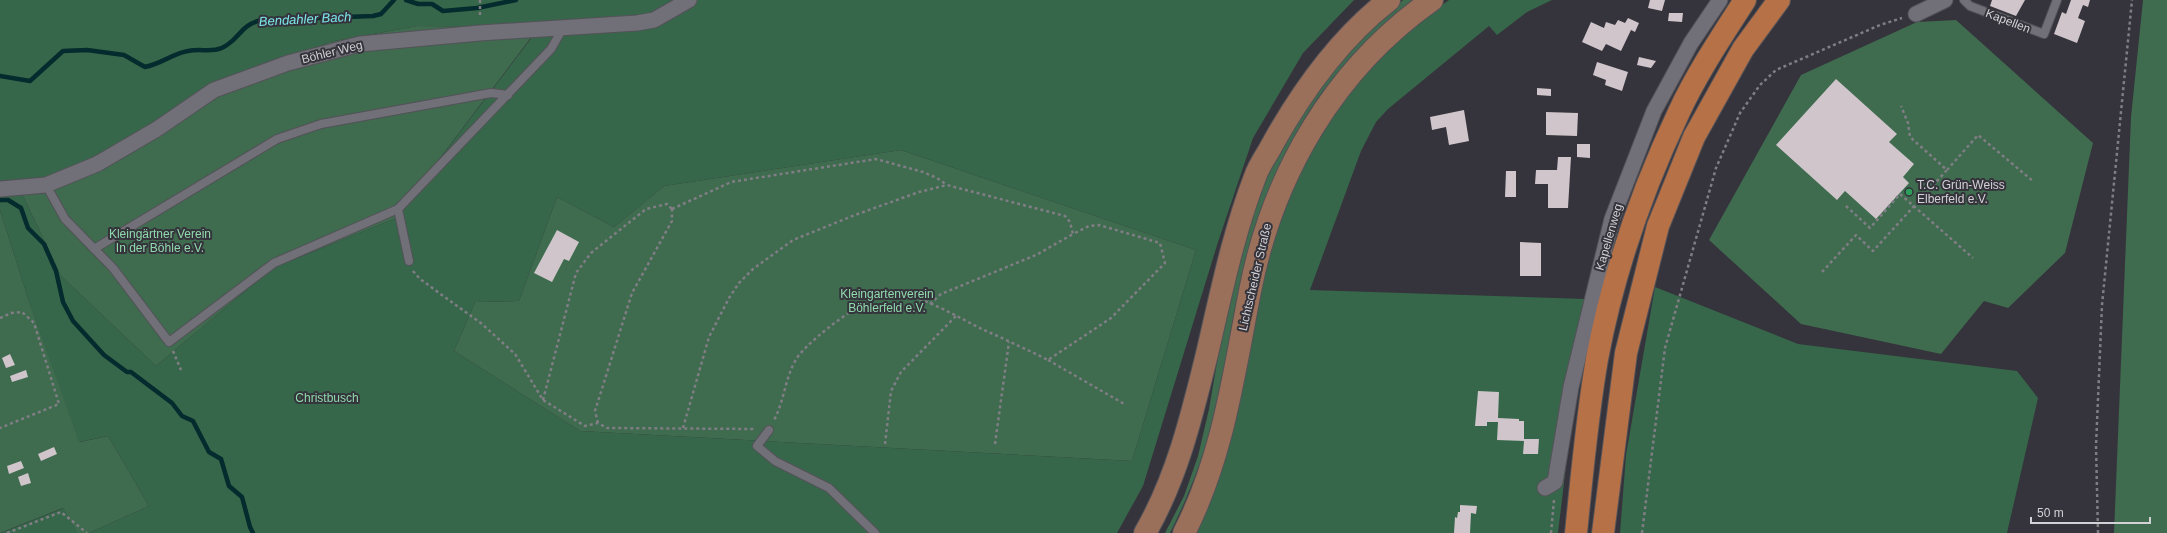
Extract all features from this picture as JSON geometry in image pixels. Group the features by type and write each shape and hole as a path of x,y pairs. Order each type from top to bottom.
{"highway":[{"path":"1576,533 1583,459 1598,358 1617,280 1640,205 1679,111 1745,0"},
{"path":"1603,533 1626,353 1658,226 1694,137 1743,48 1779,0"}],"main road":[{"path":"1145,533 1175,468 1188,427 1234,240 1256,175 1289,114 1325,64 1350,36 1389,0"},
{"name":"Lichtscheider Straße","path":"1184,533 1204,487 1217,451 1228,408 1256,262 1268,221 1280,188 1301,144 1339,88 1380,43 1432,0"}],"street":[{"name":"Böhler Weg","path":"0,189 46,186 97,164 157,129 214,90 288,63 360,44 480,33 637,23 654,20 689,0"},
{"name":"Kapellenweg","path":"1545,488 1555,482 1571,388 1612,219 1654,111 1691,43 1720,0"},
{"path":"1916,14 1945,0"}],"lane":[{"name":"Kapellen","path":"1964,0 1970,6 2044,34 2057,0"},
{"path":"46,186 64,219 113,268 169,342 274,264 398,209 551,49 563,28"},
{"path":"94,249 277,139 321,124 355,117 491,93 508,95"},
{"path":"398,209 409,261"},
{"path":"769,430 757,446 775,461 829,488 875,533"}],"path":[{"path":"2098,533 2096,446 2102,305 2132,0"},
{"path":"480,1 480,13"},
{"path":"1642,533 1665,348 1716,168 1740,113 1760,85 1776,70 1880,25 1916,14"},
{"path":"1901,106 1908,124 1910,137 1947,170"},
{"path":"1822,272 1856,235 1873,251 1978,134 2034,182"},
{"path":"672,208 731,182 876,159 923,172 937,178 947,185 1065,216 1070,222 1073,234"},
{"path":"683,428 709,337 729,298 739,283 753,269 793,240 816,230 919,192 947,185"},
{"path":"1846,206 1870,228 1900,194 1973,258"},
{"path":"543,400 576,273 591,253 646,209 667,204 672,208"},
{"path":"598,423 595,411 632,293 672,221 672,208"},
{"path":"930,304 941,294 1036,255 1089,226 1099,226 1160,243 1165,263 1111,318 1048,360"},
{"path":"409,261 414,272 420,279 482,324 515,354 543,400 585,426 598,423 607,428 769,430 776,417 791,369 799,356 841,319 860,305 876,297 891,294 907,296 930,304 956,316 1048,360 1126,405"},
{"path":"0,318 11,313 22,312 34,323 59,404 0,428"},
{"path":"885,444 891,391 902,372 956,316"},
{"path":"169,342 182,370"},
{"path":"995,444 1009,342"},
{"path":"7,533 61,512 87,533"},
{"path":"1551,533 1553,514"}],"green space":[{"name":"Christbusch","path":"0,0 1354,0 1303,53 1253,138 1218,242 1143,486 1117,533 89,533 149,506 108,436 79,442 28,298 0,210","holes":["417,26 539,28 394,219 273,268 156,366 61,276 22,194 48,193 94,172 215,97 329,42","901,150 1196,250 1132,461 580,431 454,351 475,302 519,301 557,197 614,227 664,186"]},
{"path":"1403,0 1415,0 1369,39 1344,65 1310,110 1282,161 1259,215 1250,242 1243,269 1219,397 1206,445 1196,475 1177,519 1170,533 1165,533 1184,496 1198,456 1209,409 1222,333 1252,214 1268,173 1310,99 1369,28"},
{"path":"1449,0 1552,0 1527,12 1497,35 1489,26 1388,109 1376,122 1361,151 1310,290 1586,299 1558,533 1196,533 1221,468 1249,327 1285,199 1333,110 1368,67 1403,34"},
{"path":"2143,0 2167,0 2167,533 2114,533 2131,117"},
{"name":"T.C. Grün-Weiss Elberfeld e.V.","path":"1956,20 2093,143 2065,253 2008,308 1984,301 1941,354 1801,324 1709,240 1801,75 1917,22"},
{"name":"Kleingärtner Verein In der Böhle e.V.","path":"417,26 539,27 394,219 273,268 156,366 61,276 22,194 48,193 215,97 329,42"},
{"name":"Kleingartenverein Böhlerfeld e.V.","path":"901,150 1196,250 1132,461 580,431 454,351 475,302 519,301 557,197 614,227 664,186"},
{"path":"0,210 28,298 80,442 108,436 149,506 89,533 77,533 63,508 0,533"},
{"path":"1655,287 1798,344 2017,371 2038,398 2007,533 1620,533 1626,455"},
{"path":"64,508 77,533 1,533"}],"building":[{"path":"1650,0 1665,0 1662,11 1648,8"},
{"path":"1992,0 2025,0 2016,16 1990,6"},
{"path":"2071,0 2090,0 2088,7 2083,5 2078,18 2085,21 2077,43 2054,34 2062,12 2066,14"},
{"path":"1669,13 1683,13 1682,22 1668,21"},
{"path":"1628,18 1639,23 1635,32 1631,30 1621,51 1606,44 1602,51 1582,42 1591,22 1604,28 1606,22 1615,25 1618,20 1625,23"},
{"path":"1639,57 1656,61 1651,68 1637,65"},
{"path":"1597,62 1628,72 1622,91 1605,85 1606,80 1593,75"},
{"path":"1836,79 1897,134 1889,142 1914,164 1903,177 1909,183 1876,219 1845,191 1837,200 1776,145"},
{"path":"1537,88 1551,89 1551,96 1537,95"},
{"path":"1464,110 1469,141 1449,145 1446,127 1432,130 1430,117"},
{"path":"1546,112 1578,113 1577,136 1546,135"},
{"path":"1577,144 1590,144 1590,158 1577,157"},
{"path":"1558,157 1571,157 1568,208 1548,208 1548,184 1535,184 1536,170 1557,170"},
{"path":"1506,171 1516,171 1516,197 1505,197"},
{"path":"557,230 579,242 569,261 564,259 552,282 534,273"},
{"path":"1520,242 1541,243 1541,276 1520,276"},
{"path":"10,354 15,365 6,368 2,358"},
{"path":"26,370 28,377 12,382 10,376"},
{"path":"1478,391 1499,392 1498,418 1519,419 1519,421 1524,421 1524,439 1539,439 1538,454 1523,454 1524,441 1497,440 1498,422 1487,422 1487,426 1475,426"},
{"path":"54,447 57,454 41,461 38,454"},
{"path":"21,461 24,468 9,474 7,466"},
{"path":"28,473 31,483 21,486 18,477"},
{"path":"1460,505 1477,506 1476,514 1471,513 1470,533 1454,533 1455,517 1457,518 1458,512 1460,512"}],"waterway":[{"name":"Bendahler Bach","path":"0,76 30,81 63,51 87,50 124,55 145,67 156,64 183,52 222,48 249,25 261,20 373,16 381,14 394,0"},
{"name":"Bendahler Bach","path":"406,0 418,4 432,4 443,11 477,8 516,0"},
{"path":"0,200 8,200 21,208 28,228 44,244 56,271 63,302 73,321 104,355 127,372 131,372 172,403 182,416 193,421 209,452 221,459 229,486 242,497 253,533"}],"place":[{"name":"T.C. Grün-Weiss Elberfeld e.V.","path":"1909,192"}]}
